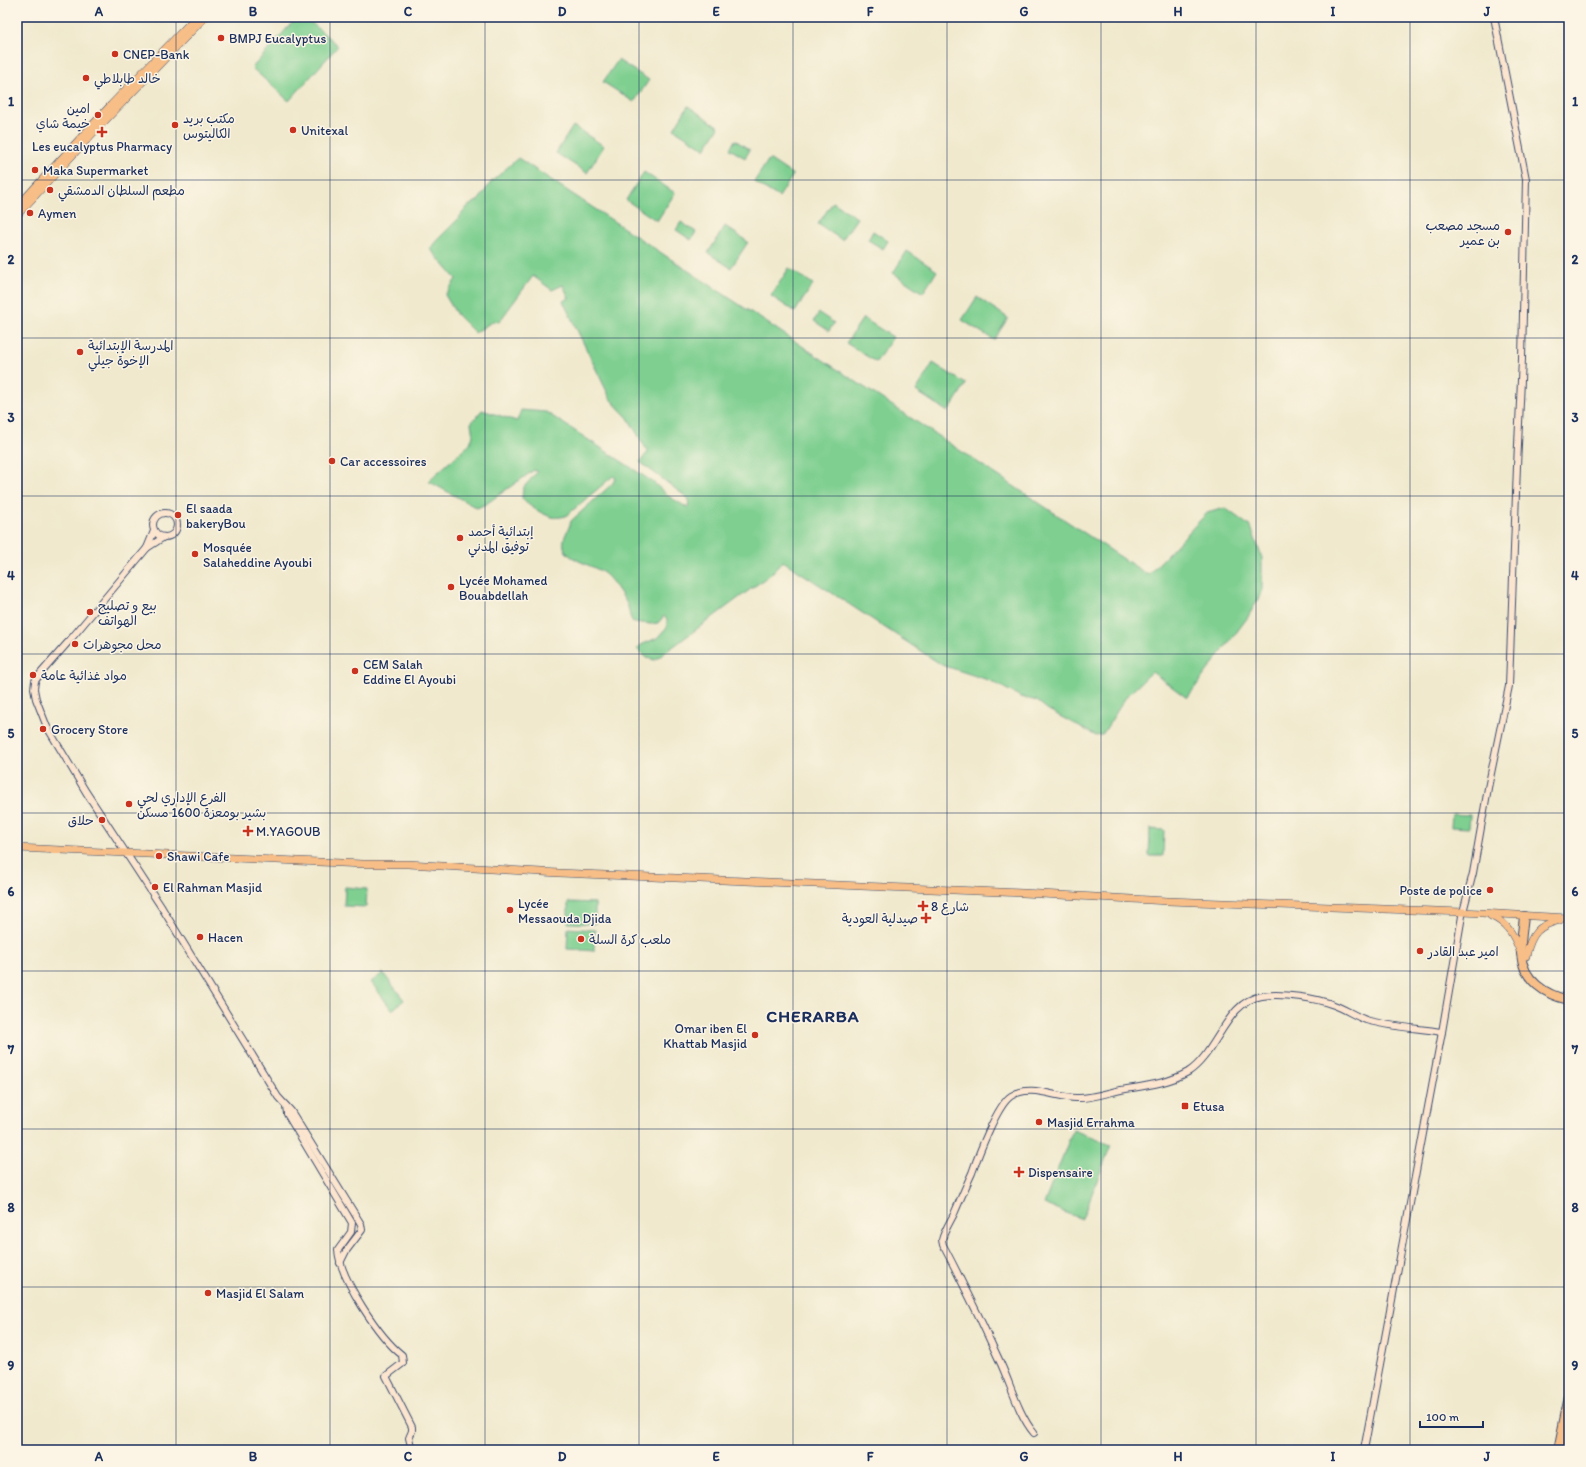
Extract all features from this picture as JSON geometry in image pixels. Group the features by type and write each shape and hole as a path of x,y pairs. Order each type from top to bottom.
{"highway":[{"path":"1527,917 1524,955 1525,970 1538,987 1553,995 1569,1000"},
{"path":"1524,955 1536,979 1550,988 1569,995"},
{"path":"1558,1450 1569,1396"},
{"path":"1565,1450 1569,1431"}],"main road":[{"path":"17,207 111,105 196,17"},
{"path":"17,215 204,17"},
{"path":"17,848 363,864 408,864 567,873 1031,893 1168,901 1463,912 1527,917 1569,918"},
{"path":"1488,914 1497,918 1507,926 1524,955"},
{"path":"1524,955 1530,941 1537,931 1547,924 1569,918"}],"street":[{"path":"1364,1450 1463,912 1473,873 1488,788 1509,686 1522,359 1526,179 1494,17"},
{"path":"147,548 154,530 153,524 158,515 164,512 173,515 178,523 177,529 170,536 164,537 147,548 41,673 36,681 34,689 36,698 41,713 54,738 86,792 127,853 278,1097 291,1111 361,1224 362,1230 346,1251 340,1263"},
{"path":"154,530 157,534 164,537"},
{"path":"1034,1433 1023,1417 994,1347 974,1309 969,1294 943,1245 942,1240 981,1148 995,1119 1009,1097 1017,1093 1032,1091 1080,1098 1138,1088 1179,1077 1194,1068 1202,1060 1236,1010 1250,1000 1262,996 1289,996 1314,1000 1332,1004 1369,1020 1442,1032"},
{"path":"286,1106 287,1114 352,1223 351,1232 338,1250 340,1263 349,1284 381,1334 391,1346 402,1355 403,1363 386,1376 412,1427 412,1431 408,1438 412,1450"}],"green space":[{"path":"297,17 305,17 338,46 289,101 252,68"},
{"path":"618,60 649,80 634,102 603,82"},
{"path":"688,106 719,127 705,149 674,129"},
{"path":"573,126 604,146 587,173 556,153"},
{"path":"735,140 750,150 745,158 730,149"},
{"path":"518,158 1148,575 1207,513 1225,508 1251,527 1262,558 1262,592 1248,617 1187,698 1152,672 1126,697 1102,735 1096,736 1047,709 1037,701 1021,697 991,681 942,665 783,561 771,574 655,660 647,658 637,649 641,645 657,638 667,627 667,619 664,616 658,623 651,624 633,622 626,602 608,577 602,572 572,557 565,550 564,546 564,539 571,521 612,484 616,478 613,476 566,516 557,517 552,517 540,512 527,504 522,498 523,488 537,472 534,470 486,504 477,508 428,481 469,445 473,436 471,423 482,410 517,421 521,410 546,412 653,482 668,496 688,508 689,499 640,462 648,452 628,418 611,400 563,301 569,298 563,285 552,290 533,276 499,322 493,321 475,333 457,315 445,295 456,279 430,249 468,206 479,200 491,182"},
{"path":"769,159 793,175 779,197 754,182"},
{"path":"644,172 675,193 657,221 626,200"},
{"path":"833,202 857,218 842,240 818,224"},
{"path":"681,222 696,232 691,240 676,230"},
{"path":"725,226 748,242 731,268 708,253"},
{"path":"873,231 888,241 883,249 868,240"},
{"path":"907,251 937,271 923,293 893,273"},
{"path":"789,268 813,284 795,312 771,296"},
{"path":"977,297 1008,318 994,340 962,320"},
{"path":"819,313 834,323 829,331 814,321"},
{"path":"863,318 893,337 876,362 846,343"},
{"path":"933,363 966,384 948,412 916,391"},
{"path":"1452,814 1470,815 1469,828 1451,827"},
{"path":"1150,829 1164,830 1163,856 1149,856"},
{"path":"345,887 367,889 366,907 344,906"},
{"name":"ملعب كرة السلة","path":"568,902 595,903 595,924 568,923"},
{"name":"ملعب كرة السلة","path":"568,928 595,930 594,951 567,949"},
{"path":"383,973 404,1000 392,1010 371,982"},
{"path":"1073,1130 1111,1145 1082,1219 1044,1204"}],"place":[{"name":"BMPJ Eucalyptus","path":"221,38"},
{"name":"CNEP-Bank","path":"115,54"},
{"name":"خالد طابلاطي","path":"86,78"},
{"name":"امين خيمة شاي","path":"98,115"},
{"name":"مكتب بريد الكاليتوس","path":"175,125"},
{"name":"Unitexal","path":"293,130"},
{"name":"Les eucalyptus Pharmacy","path":"102,132"},
{"name":"Maka Supermarket","path":"35,170"},
{"name":"مطعم السلطان الدمشقي","path":"50,190"},
{"name":"Aymen","path":"30,213"},
{"name":"مسجد مصعب بن عمير","path":"1508,232"},
{"name":"المدرسة الإبتدائية الإخوة جيلي","path":"80,352"},
{"name":"Car accessoires","path":"332,461"},
{"name":"El saada bakeryBou","path":"178,515"},
{"name":"إبتدائية أحمد توفيق المدني","path":"460,538"},
{"name":"Mosquée Salaheddine Ayoubi","path":"195,554"},
{"name":"Lycée Mohamed Bouabdellah","path":"451,587"},
{"name":"بيع و تصليح الهواتف","path":"90,612"},
{"name":"محل مجوهرات","path":"75,644"},
{"name":"CEM Salah Eddine El Ayoubi","path":"355,671"},
{"name":"مواد غذائية عامة","path":"33,675"},
{"name":"Grocery Store","path":"43,729"},
{"name":"الفرع الإداري لحي بشير بومعزة 1600 مسكن","path":"129,804"},
{"name":"حلاق","path":"102,820"},
{"name":"M.YAGOUB","path":"248,831"},
{"name":"Shawi Cafe","path":"159,856"},
{"name":"El Rahman Masjid","path":"155,887"},
{"name":"Poste de police","path":"1490,890"},
{"name":"شارع 8","path":"923,906"},
{"name":"Lycée Messaouda Djida","path":"510,910"},
{"name":"صيدلية العودية","path":"926,918"},
{"name":"Hacen","path":"200,937"},
{"name":"ملعب كرة السلة","path":"581,939"},
{"name":"امير عبد القادر","path":"1420,951"},
{"name":"Omar iben El Khattab Masjid","path":"755,1035"},
{"name":"Etusa","path":"1185,1106"},
{"name":"Masjid Errahma","path":"1039,1122"},
{"name":"Dispensaire","path":"1019,1172"},
{"name":"Masjid El Salam","path":"208,1293"}],"district":[{"name":"CHERARBA","path":"813,1016"}]}
